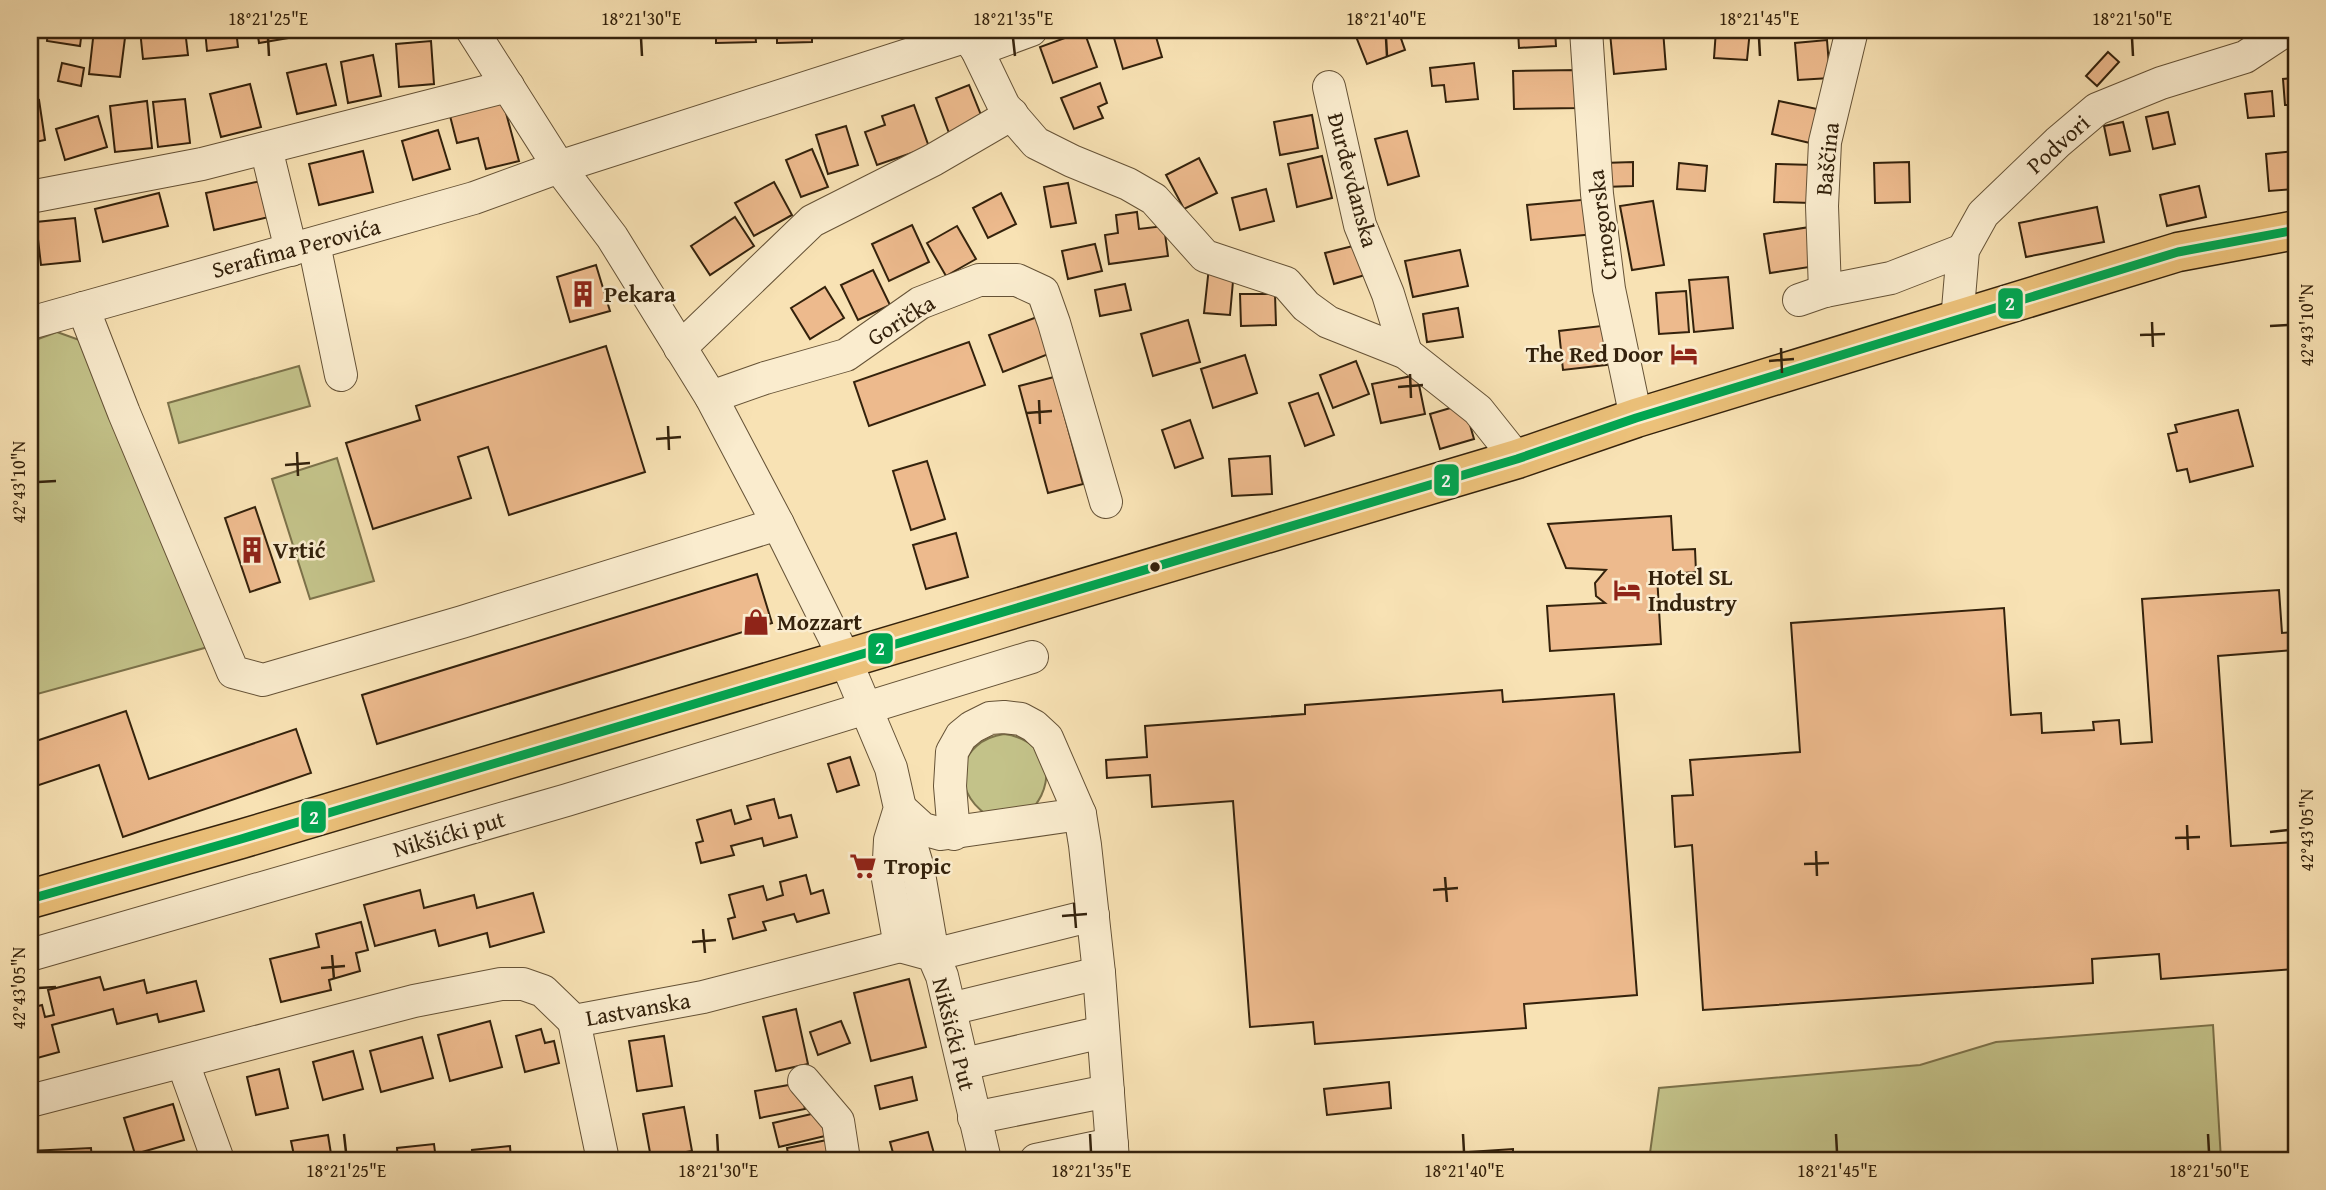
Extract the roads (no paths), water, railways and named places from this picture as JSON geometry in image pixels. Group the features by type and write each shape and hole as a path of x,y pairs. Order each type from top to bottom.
{"main road":[{"path":"30,899 254,835 1517,459 1636,418 2178,252 2296,230"}],"street":[{"path":"472,30 559,167 612,237 711,397 778,524 845,659 891,768 918,868 933,955 1093,915"},
{"path":"559,167 969,39 1031,30"},
{"name":"Crnogorska","path":"1586,30 1597,194 1609,289 1636,418"},
{"name":"Baščina","path":"1853,30 1825,142 1822,206 1812,296 1891,278 1963,250"},
{"name":"Podvori","path":"1957,321 1963,250 1983,214 2097,109 2161,83 2245,57 2286,30"},
{"path":"969,39 1004,106 1036,143 1128,184 1154,200 1205,256 1286,283 1306,306 1328,322 1406,352 1478,410 1517,459"},
{"path":"30,197 202,164 508,86"},
{"name":"Đurđevdanska","path":"1329,87 1360,225 1388,295 1406,352"},
{"path":"680,348 813,221 933,160 1012,114"},
{"path":"266,148 303,247 341,375"},
{"name":"Serafima Perovića","path":"30,323 474,198 559,167"},
{"name":"Gorička","path":"711,397 765,378 846,355 920,303 979,281 1017,280 1043,292 1106,502"},
{"path":"83,308 124,413 233,671 263,680 778,524"},
{"name":"Nikšićki put","path":"30,955 580,796 1032,657"},
{"path":"954,834 950,786 952,752 961,736 972,726 990,718 1021,719 1034,726 1047,738 1080,814 1099,973 1112,1152 1035,1160"},
{"path":"901,808 923,829 941,834 1080,814"},
{"path":"900,946 888,879 890,840 901,808"},
{"name":"Nikšićki Put","path":"900,946 933,955 942,976 985,1160"},
{"name":"Lastvanska","path":"30,1101 414,1001 501,984 523,984 543,991 574,1021 703,997 900,946"},
{"path":"950,1009 1099,973"},
{"path":"574,1021 603,1160"},
{"path":"964,1065 1104,1032"},
{"path":"183,1063 218,1160"},
{"path":"804,1081 838,1121 844,1160"},
{"path":"974,1118 1108,1091"}],"place":[{"name":"Pekara","path":"583,294"},
{"name":"The Red Door","path":"1684,354"},
{"name":"Vrtić","path":"252,550"},
{"name":"Hotel SL Industry","path":"1627,590"},
{"name":"Mozzart","path":"756,622"},
{"name":"Tropic","path":"863,866"}]}
